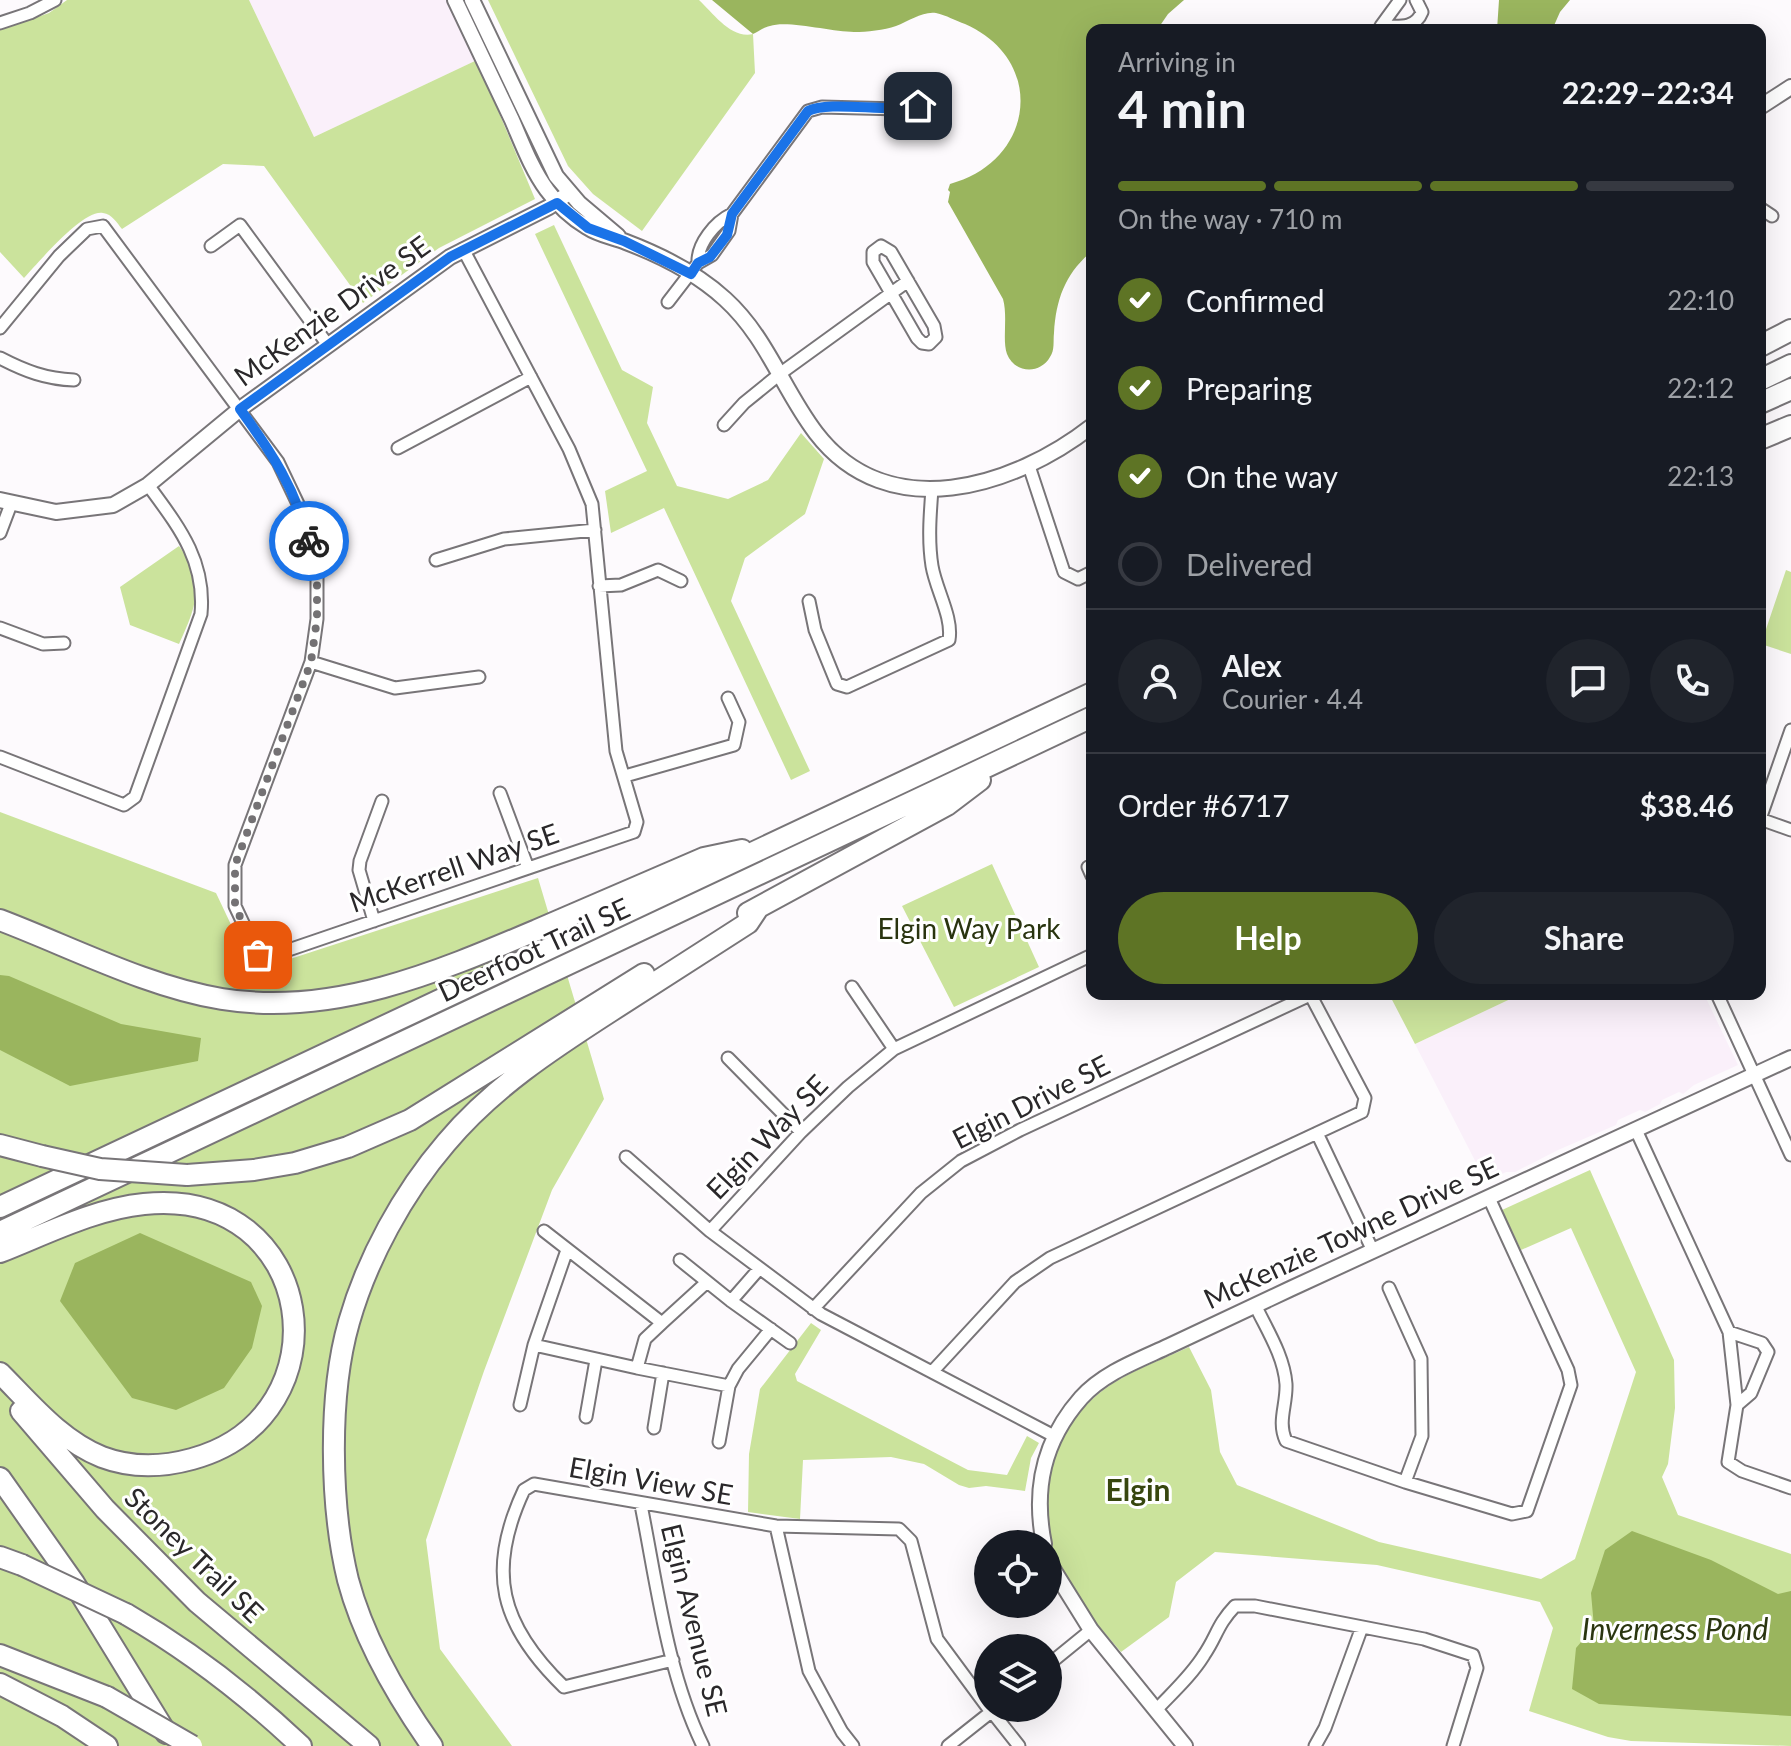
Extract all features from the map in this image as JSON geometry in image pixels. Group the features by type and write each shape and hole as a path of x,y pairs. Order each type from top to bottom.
{"highway":[{"path":"1766,343 1791,330"},
{"path":"1766,377 1791,365"},
{"path":"1766,400 1791,389"},
{"path":"1766,436 1791,426"},
{"name":"Deerfoot Trail SE","path":"0,1207 1086,696"},
{"name":"Deerfoot Trail SE","path":"0,1232 780,867 1086,720"},
{"path":"0,1145 100,1169 187,1175 254,1170 295,1163 348,1147 410,1120 664,961 947,805 1011,755"},
{"path":"0,920 129,971 222,999 266,1003 328,999 385,988 450,967 704,858 767,846"},
{"path":"432,1746 408,1713 361,1620 348,1580 339,1529 334,1445 340,1367 348,1324 363,1281 413,1189 446,1142 495,1094 547,1053 748,923 758,908"},
{"path":"0,1252 99,1214 144,1204 179,1204 224,1214 260,1240 280,1272 290,1294 295,1338 292,1359 281,1385 273,1401 255,1423 214,1451 166,1464 149,1466 118,1462 87,1450 52,1426 0,1373"},
{"name":"Stoney Trail SE","path":"0,1385 105,1509 197,1602 369,1746"},
{"path":"0,1478 74,1583 174,1746"},
{"path":"0,1557 126,1614 165,1637 225,1679 301,1746"},
{"path":"0,1655 107,1697 192,1746"},
{"path":"0,1684 62,1716 107,1746"}],"street":[{"path":"0,23 55,0"},
{"path":"455,0 493,62"},
{"path":"472,0 493,62 545,188 563,198 588,228 694,268 738,311 762,341 817,435 847,463 883,481 910,488 932,489 980,483 1029,466 1057,452 1086,430"},
{"path":"1380,24 1400,0"},
{"path":"1411,24 1422,12 1416,0"},
{"path":"1766,103 1791,87"},
{"path":"668,302 694,268 708,259 727,235 732,214 799,120 812,109 899,109 934,101"},
{"name":"McKenzie Drive SE","path":"6,502 56,512 113,505 148,485 240,409 463,249 563,198"},
{"path":"1766,212 1772,216"},
{"path":"211,246 240,225 328,345"},
{"name":"McKerrell Way SE","path":"0,328 59,256 87,229 103,226 278,462 299,506 317,568 317,619 311,662 235,865 235,906 258,955 265,958 634,832 637,822 616,751 592,504 531,377 463,249"},
{"path":"883,246 890,250 908,281 936,330 936,337 931,342 924,344 918,340 871,259 876,247 883,246"},
{"path":"724,425 744,403 781,373 908,281"},
{"path":"0,358 27,373 53,380 74,380"},
{"path":"398,448 531,377"},
{"path":"1029,466 1064,572 1078,579 1086,575"},
{"path":"0,757 124,805 135,797 201,614 203,593 197,562 182,533 148,485"},
{"path":"809,601 815,630 837,684 847,687 949,640 951,629 930,552 932,489"},
{"path":"0,533 6,502"},
{"path":"436,560 509,538 595,530"},
{"path":"599,586 621,585 658,570 681,581"},
{"path":"0,628 43,644 64,643"},
{"path":"311,662 395,688 479,677"},
{"path":"625,776 734,745 739,722 728,698"},
{"path":"1766,802 1791,730"},
{"path":"500,793 528,868"},
{"path":"374,921 359,870 382,801"},
{"path":"1766,821 1791,830"},
{"name":"Elgin Way SE","path":"1054,1436 813,1309 710,1231 801,1132 894,1049 1086,958"},
{"path":"852,987 894,1049"},
{"name":"Elgin Drive SE","path":"813,1309 921,1193 961,1161 1297,1000"},
{"path":"932,1372 1015,1282 1050,1258 1362,1112 1365,1098 1313,1000"},
{"path":"1720,1000 1791,1155"},
{"path":"728,1058 801,1132"},
{"name":"McKenzie Towne Drive SE","path":"1042,1530 1039,1486 1047,1450 1083,1395 1107,1377 1255,1305 1791,1058"},
{"path":"1636,1130 1729,1332 1737,1405 1728,1462 1742,1471 1791,1488"},
{"path":"1317,1133 1373,1251"},
{"path":"626,1157 710,1231"},
{"path":"1255,1305 1276,1347 1286,1380 1281,1429 1286,1441 1405,1482 1512,1514 1527,1511 1571,1385 1568,1370 1489,1198"},
{"path":"544,1231 662,1323"},
{"path":"520,1405 534,1345 567,1250"},
{"path":"680,1260 790,1343"},
{"path":"731,1301 759,1269"},
{"path":"637,1368 645,1339 707,1282"},
{"path":"1389,1288 1421,1359 1422,1436 1405,1482"},
{"path":"719,1442 729,1386 738,1369 771,1329"},
{"path":"1729,1332 1762,1343 1768,1352 1751,1393 1737,1405"},
{"path":"534,1345 729,1386"},
{"path":"586,1417 596,1360"},
{"path":"654,1428 663,1373"},
{"name":"Elgin View SE","path":"673,1660 564,1687 545,1669 512,1617 502,1583 504,1538 524,1490 534,1484 776,1526 899,1529 911,1541 937,1639 974,1687"},
{"name":"Elgin Avenue SE","path":"641,1505 673,1660 691,1719 703,1746"},
{"path":"776,1526 809,1671 842,1732 853,1746"},
{"path":"1062,1583 1091,1630 1185,1746"},
{"path":"1157,1709 1193,1672 1221,1620 1235,1606 1255,1606 1424,1639 1473,1655 1477,1668 1453,1746"},
{"path":"1315,1746 1325,1728 1362,1627"},
{"path":"1062,1654 1091,1630"},
{"path":"948,1746 976,1722"},
{"name":"Elgin View SE","path":"1001,1722 1019,1746"}],"shaded area":[{"path":"249,0 448,0 477,60 314,137"},
{"path":"1508,1000 1707,1000 1738,1065 1694,1085 1683,1094 1679,1092 1662,1100 1645,1112 1640,1110 1618,1120 1616,1125 1515,1172 1506,1172 1486,1182 1415,1044"}],"green space":[{"path":"67,0 249,0 314,137 477,60 535,199 439,248 363,303 264,166 223,164 122,229 114,219 103,213 84,219 61,238 24,278 0,252 0,30 49,13"},
{"path":"488,0 699,0 730,29 745,35 753,34 755,73 642,231 593,194 568,166"},
{"path":"554,225 622,370 653,387 647,423 677,486 728,499 768,480 801,433 824,459 805,514 745,558 731,601 810,771 791,780 664,508 611,533 605,491 647,471 535,234"},
{"path":"179,546 193,572 196,595 179,644 130,625 120,587"},
{"path":"1786,570 1791,572 1791,654 1766,646 1766,629"},
{"path":"0,812 216,893 253,971 538,878 604,1099 552,1190 484,1371 426,1540 440,1649 512,1746 0,1746"},
{"name":"Elgin Way Park","path":"992,864 1039,967 954,1007 902,906"},
{"path":"1392,1000 1508,1000 1415,1044"},
{"path":"1590,1170 1674,1360 1675,1408 1668,1464 1662,1477 1678,1515 1791,1554 1791,1746 1631,1741 1608,1737 1529,1711 1553,1628 1540,1602 1377,1565 1215,1552 1176,1582 1169,1617 1121,1652 1082,1605 1063,1574 1062,1530 1050,1530 1047,1503 1056,1455 1066,1433 1080,1412 1107,1387 1189,1347 1211,1390 1220,1452 1237,1485 1379,1542 1541,1579 1575,1559 1636,1372 1571,1228 1521,1250 1502,1210"},
{"path":"811,1323 821,1330 795,1374 797,1381 968,1470 1007,1475 1027,1436 1039,1443 1031,1458 1025,1491 986,1486 969,1488 924,1464 891,1457 803,1460 800,1519 748,1512 749,1454 760,1389"}],"water":[{"path":"712,0 1184,0 1161,24 1086,24 1086,256 1064,287 1055,320 1053,351 1046,363 1027,369 1010,360 1006,348 1003,299 948,202 950,184 978,172 1000,154 1014,133 1020,109 1019,84 1009,61 991,40 965,24 936,13 921,15 896,26 859,32 778,25 753,34"},
{"path":"1499,0 1570,0 1555,24 1497,24"},
{"path":"0,975 9,976 121,1024 201,1038 198,1061 70,1086 0,1050"},
{"path":"140,1233 251,1282 262,1306 252,1348 224,1388 176,1410 132,1398 60,1301 75,1263"},
{"name":"Inverness Pond","path":"1632,1531 1711,1560 1778,1594 1791,1591 1791,1716 1599,1704 1572,1689 1576,1648 1594,1627 1591,1593 1605,1550"}],"way so far":[{"path":"258,955 235,906 235,865 311,662 317,619 317,568 309,541"}],"district":[{"name":"Elgin","path":"1138,1491"}],"route":[{"path":"309,541 299,506 278,462 240,409 446,260 557,203 588,228 624,241 691,274 698,263 710,257 727,235 732,214 808,111 822,107 899,109 918,106"}]}
